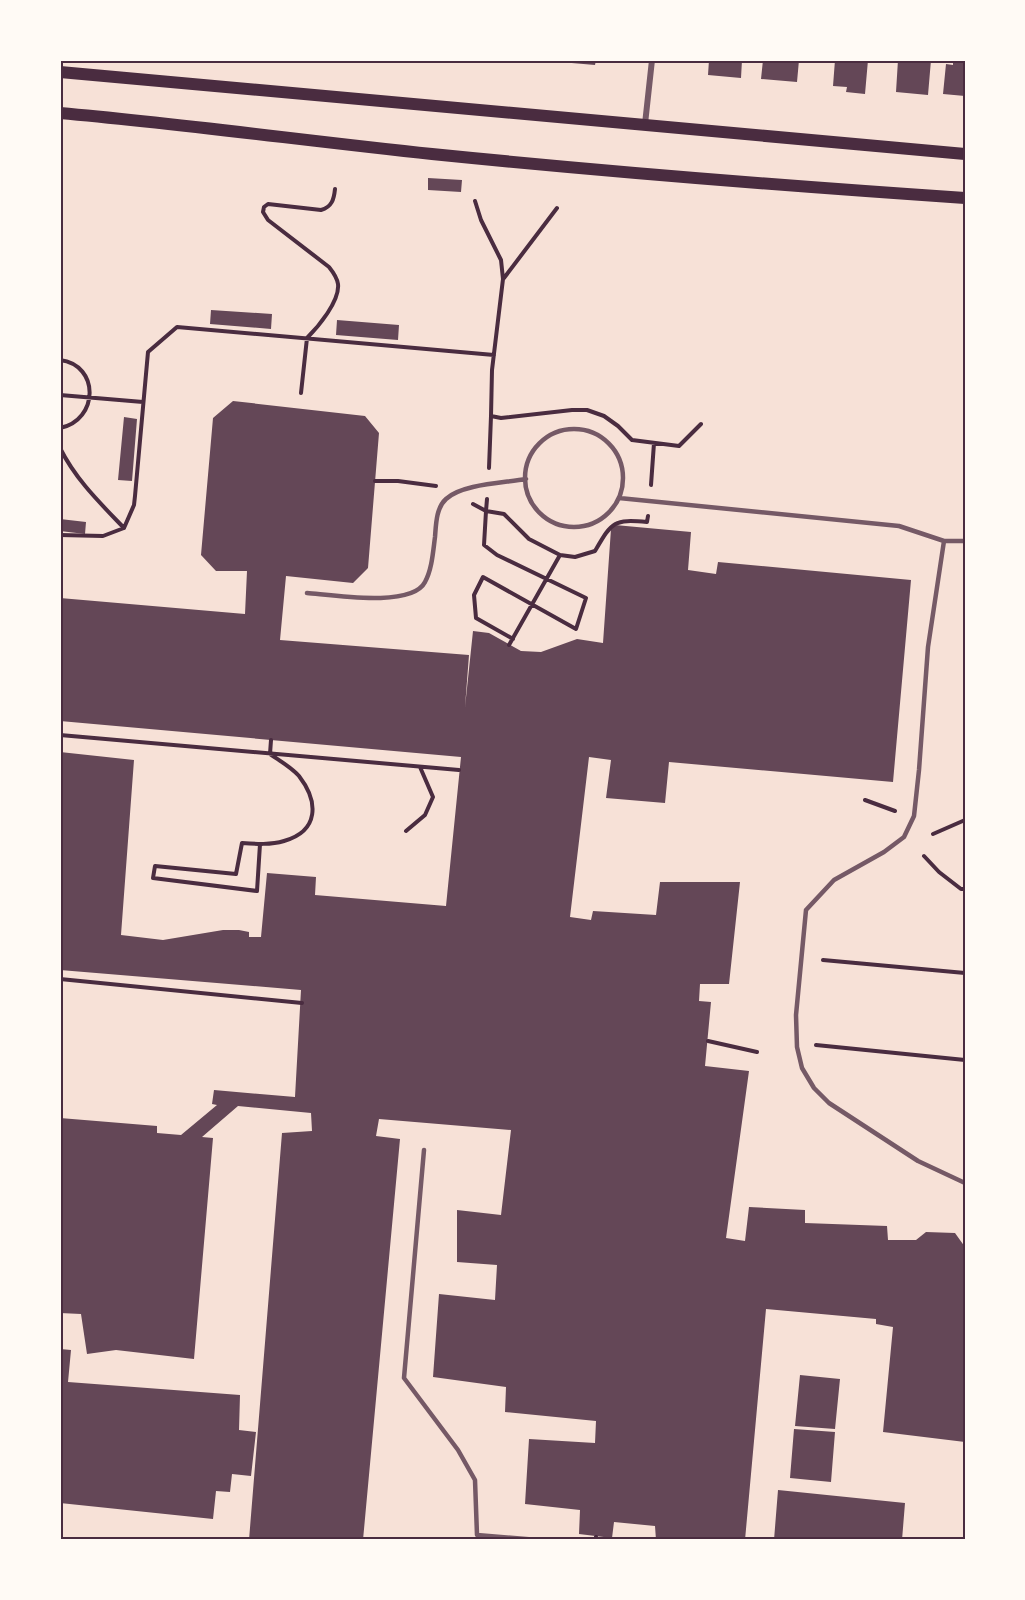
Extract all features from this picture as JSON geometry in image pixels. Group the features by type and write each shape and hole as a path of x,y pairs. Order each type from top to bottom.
{"main road":[{"path":"60,72 965,154"},
{"path":"60,113 421,153 800,187 965,198"}],"street":[{"path":"645,125 652,60"}],"lane":[{"path":"569,429 586,430 602,437 614,449 621,464 623,481 619,498 609,512 596,522 579,526 562,525 546,518 534,506 527,491 529,457 539,443 553,433 569,429"},
{"path":"307,593 389,599 409,596 424,584 432,559 437,514 444,501 452,494 467,489 526,479"},
{"path":"619,498 899,526 944,541 965,541"},
{"path":"944,541 928,646 920,770 914,816 904,837 884,852 834,880 806,910 796,1015 797,1047 802,1068 814,1088 829,1103 918,1161 965,1183"},
{"path":"424,1150 404,1378 458,1450 475,1480 477,1535 473,1540"},
{"path":"477,1535 538,1540"}],"path":[{"path":"301,393 307,338 316,329 336,298 339,286 336,277 328,267 268,220 263,212 264,207 268,204 321,210 328,208 332,203 335,189"},
{"path":"475,201 481,220 501,260 503,279 494,355 491,416"},
{"path":"503,279 557,208"},
{"path":"60,536 103,536 124,528 134,505 148,352 177,327 494,355"},
{"path":"60,360 74,364 82,371 90,389 87,409 81,418 60,428"},
{"path":"60,395 144,402"},
{"path":"558,412 587,410 604,416 632,440 679,446 701,424"},
{"path":"60,448 87,490 124,528"},
{"path":"486,511 484,545 497,555 586,598 576,628 483,577 474,595 476,618 513,639"},
{"path":"509,645 556,561"},
{"path":"60,735 459,770"},
{"path":"270,754 271,740"},
{"path":"260,844 257,891 153,878 155,866 236,874 242,843 260,844 285,841 301,833 310,825 314,814 308,790 298,775 270,754"},
{"path":"406,831 425,815 433,797 420,767"},
{"path":"865,800 895,811"},
{"path":"933,834 965,820"},
{"path":"924,856 939,873 961,889 965,889"},
{"path":"823,960 965,973"},
{"path":"60,979 302,1003"},
{"path":"708,1041 757,1052"},
{"path":"816,1045 965,1060"}],"building":[{"path":"560,60 596,60 595,65 560,62"},
{"path":"709,60 742,60 741,78 708,75"},
{"path":"763,60 799,60 797,82 761,79"},
{"path":"835,60 868,60 865,94 846,92 847,87 833,86"},
{"path":"898,60 931,60 928,95 896,92"},
{"path":"953,60 965,60 965,96 943,94 946,64 953,65"},
{"path":"428,178 462,180 461,192 428,190"},
{"path":"211,310 272,314 271,329 210,324"},
{"path":"337,320 399,325 398,340 336,335"},
{"path":"233,401 365,416 379,433 368,568 353,583 286,576 280,640 469,655 465,707 473,631 489,633 521,651 541,652 577,639 603,643 611,529 615,525 691,532 688,570 716,574 718,562 911,580 893,782 669,762 665,803 606,798 611,760 589,757 570,917 591,920 593,911 656,915 660,882 740,882 729,984 700,984 699,1001 711,1002 705,1066 749,1071 726,1238 745,1241 749,1207 805,1210 805,1223 887,1226 888,1240 916,1240 926,1232 955,1233 965,1247 965,1442 883,1432 893,1327 876,1324 876,1319 766,1309 745,1540 656,1540 655,1526 614,1522 612,1538 579,1534 580,1510 525,1504 529,1439 595,1443 596,1421 505,1412 506,1387 433,1377 439,1294 495,1300 497,1265 457,1262 457,1210 501,1215 511,1130 379,1119 376,1136 400,1139 363,1540 249,1540 282,1133 312,1131 311,1113 238,1106 202,1137 213,1138 194,1359 116,1350 87,1354 81,1314 60,1313 60,1118 157,1126 157,1133 181,1135 217,1105 212,1104 214,1090 295,1097 301,990 60,970 60,752 134,760 121,935 163,940 223,930 239,930 249,932 249,937 261,937 267,873 316,877 315,895 446,906 461,757 60,721 60,598 245,614 247,571 216,571 201,555 213,418"},
{"path":"124,417 137,419 132,481 118,480"},
{"path":"60,519 86,522 85,534 60,531"},
{"path":"60,1349 71,1350 68,1382 240,1395 239,1430 256,1432 251,1476 232,1474 230,1492 216,1491 213,1519 60,1503"},
{"path":"800,1375 840,1379 835,1429 795,1426"},
{"path":"794,1429 835,1432 831,1482 790,1478"},
{"path":"778,1490 905,1503 902,1540 774,1540"}]}
